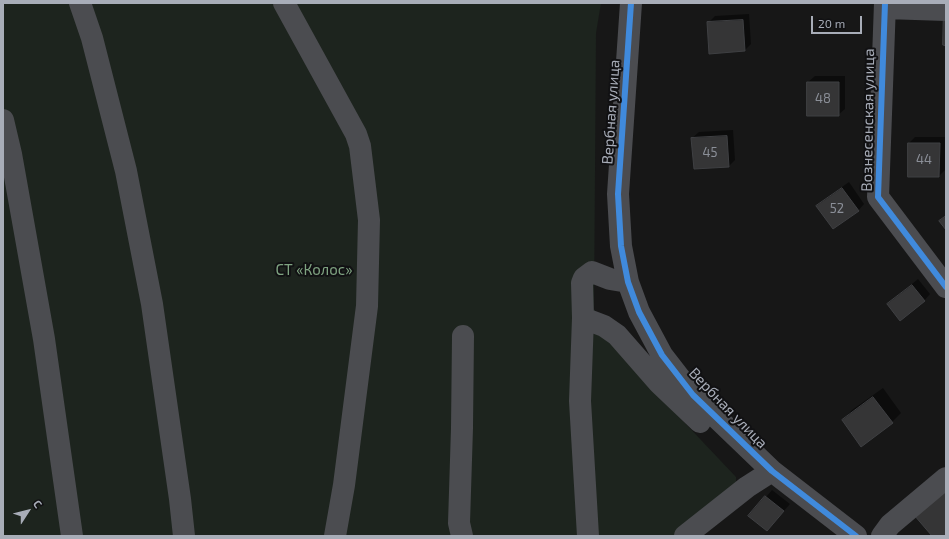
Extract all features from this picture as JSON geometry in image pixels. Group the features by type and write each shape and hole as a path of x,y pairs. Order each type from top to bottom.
{"street":[{"path":"80,3 92,38 126,171 147,280 177,476 184,536"},
{"path":"284,3 356,134 360,146 369,220 367,306 345,478 335,536"},
{"name":"Вербная улица","path":"631,3 618,194 621,246 628,282 639,312 662,355 693,395 772,471 856,536"},
{"path":"885,6 946,10"},
{"name":"Вознесенская улица","path":"885,6 878,197 946,287"},
{"path":"3,120 11,154 44,339 72,536"},
{"path":"588,536 580,401 583,318 582,282 588,274 592,272 610,279 628,282"},
{"path":"583,318 604,326 617,335 659,383 741,461 751,467 772,471"},
{"path":"462,336 462,428 459,523 462,536"},
{"path":"685,536 747,487 772,471"},
{"path":"882,536 890,525 946,478"}],"green space":[{"name":"СТ «Колос»","path":"3,3 601,3 596,33 594,309 632,367 736,477 736,491 675,536 3,536"}],"building":[{"path":"944,7 946,7 946,46 943,45"},
{"path":"743,20 745,51 709,54 707,22"},
{"path":"807,82 839,82 839,116 807,116"},
{"path":"727,136 729,167 694,169 691,138"},
{"path":"908,143 940,143 939,177 908,177"},
{"path":"842,188 859,211 833,229 816,206"},
{"path":"946,216 946,230 939,221"},
{"path":"912,285 925,301 900,321 887,304"},
{"path":"873,397 893,423 861,447 842,420"},
{"path":"943,490 946,494 946,535 932,536 914,515"},
{"path":"765,496 784,511 767,531 748,516"}],"cycle path":[{"path":"631,3 618,194 621,246 628,282 639,312 662,355 693,395 772,471 856,536"},
{"path":"885,3 878,197 946,287"}]}
